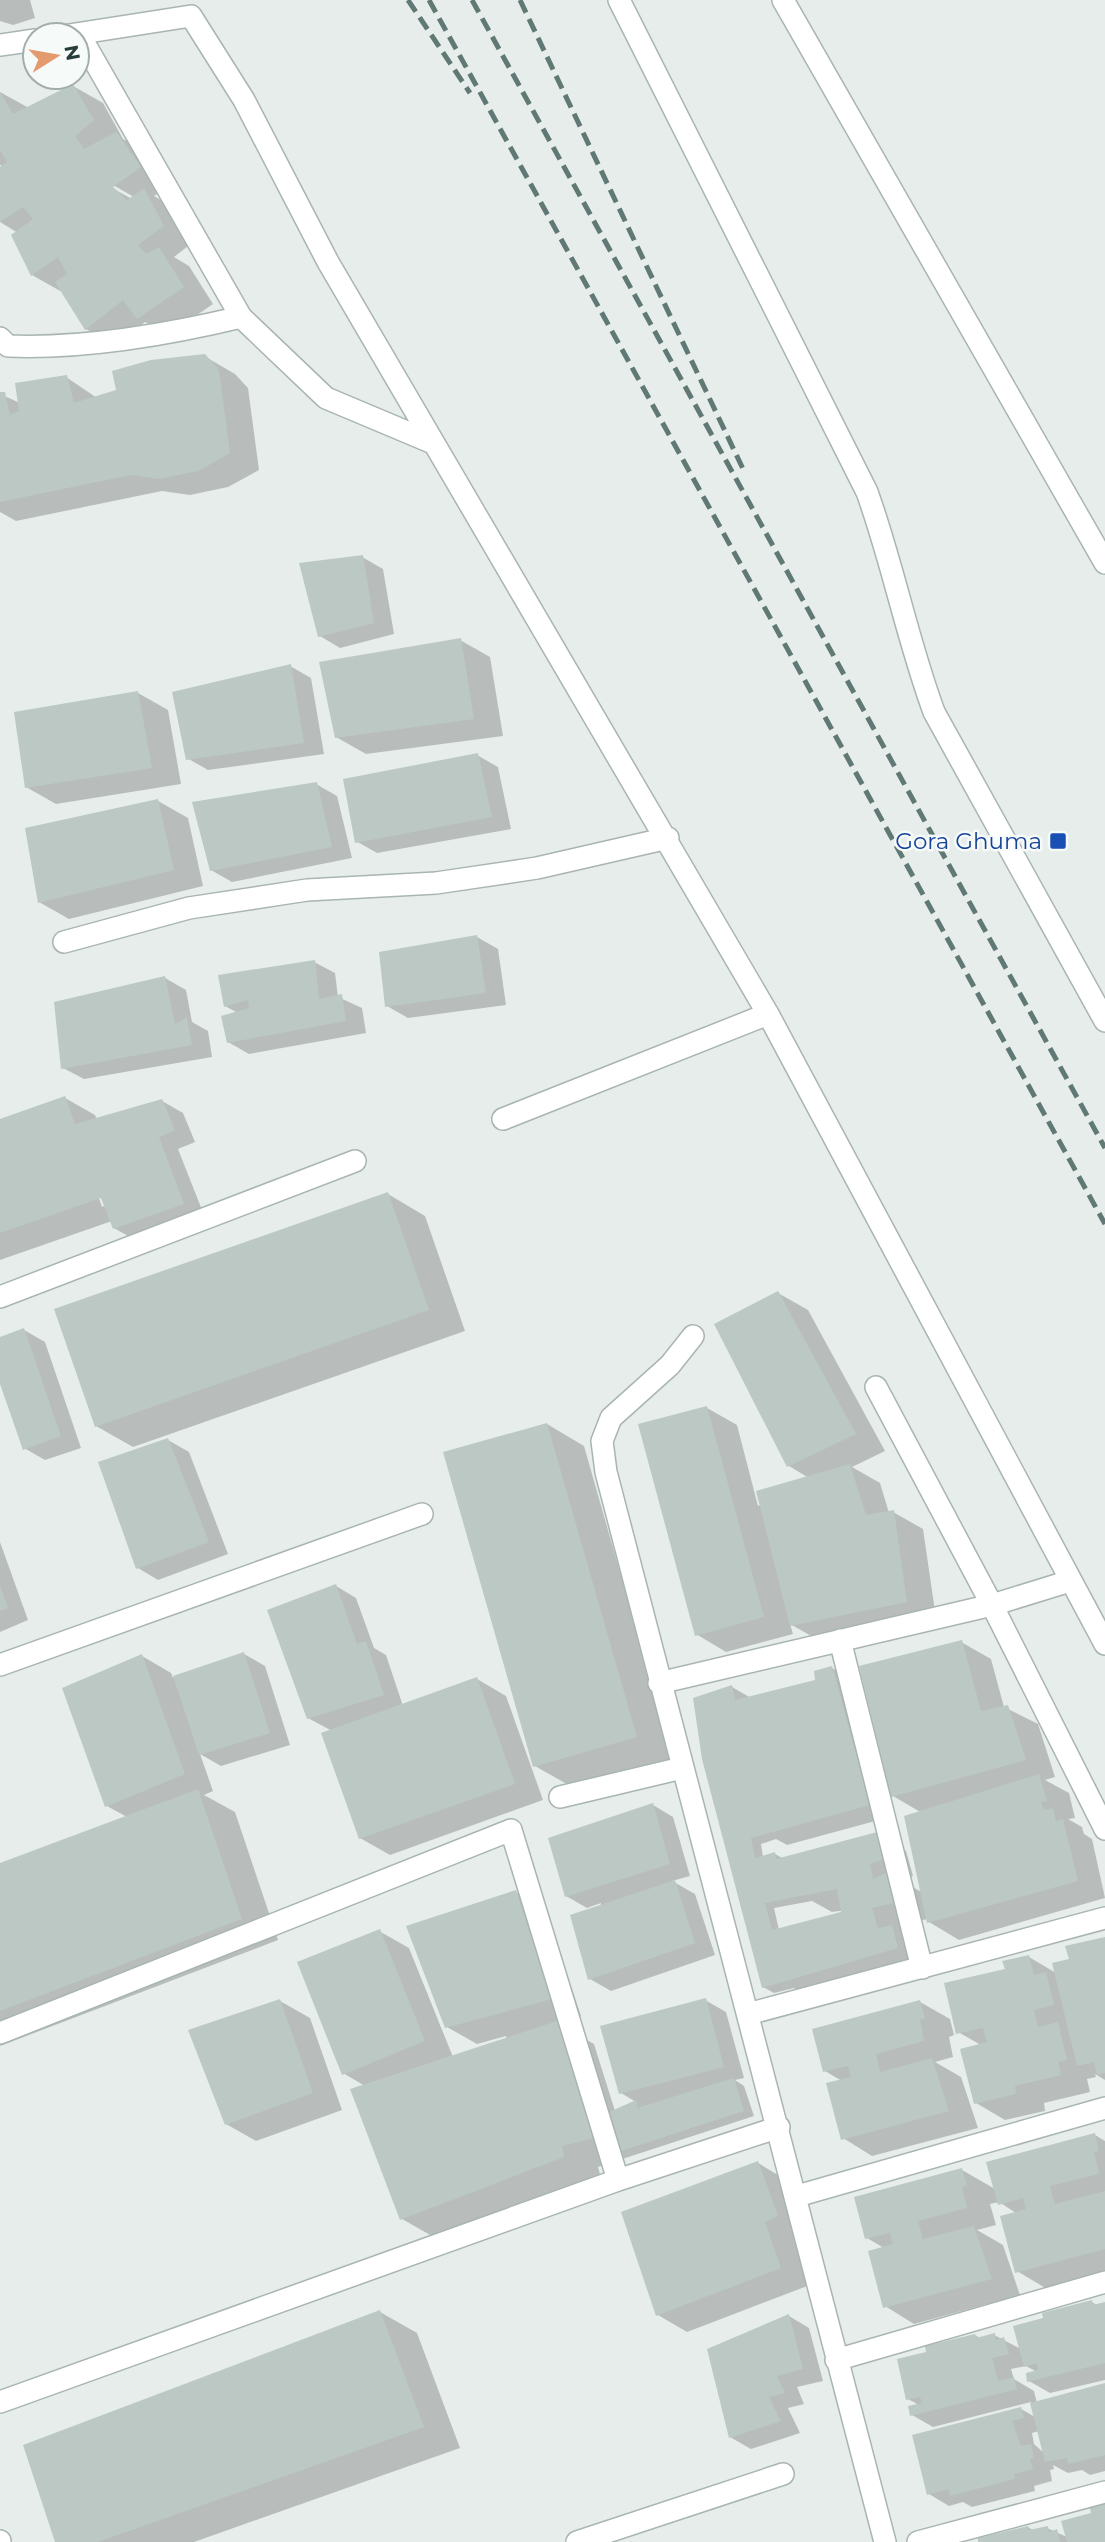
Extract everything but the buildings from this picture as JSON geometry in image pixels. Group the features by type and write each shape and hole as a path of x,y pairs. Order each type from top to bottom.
{"street":[{"path":"619,0 867,492 890,554 915,660 934,712 1105,1021"},
{"path":"783,0 1105,563"},
{"path":"91,30 186,8 244,100 328,262 668,838 768,1014 1105,1644"},
{"path":"0,45 21,42"},
{"path":"91,63 241,317 326,398 433,443"},
{"path":"0,338 8,346 78,345 197,328 241,317"},
{"path":"64,942 189,908 307,890 436,883 537,868 668,838"},
{"path":"503,1119 768,1014"},
{"path":"0,1297 355,1161"},
{"path":"693,1336 670,1366 611,1418 602,1441 606,1472 659,1684 779,2127 836,2360 885,2542"},
{"path":"876,1387 992,1605 1105,1829"},
{"path":"0,1665 422,1514"},
{"path":"659,1684 992,1605 1070,1581"},
{"path":"839,1640 922,1968"},
{"path":"560,1797 682,1768"},
{"path":"0,2033 511,1830 618,2180"},
{"path":"748,2014 1105,1918"},
{"path":"797,2196 1105,2108"},
{"path":"0,2402 618,2180 779,2127"},
{"path":"836,2360 1105,2282"},
{"path":"577,2542 783,2474"},
{"path":"918,2542 1105,2492"}],"railway":[{"path":"408,0 470,93"},
{"path":"429,0 1105,1224"},
{"path":"472,0 1105,1148"},
{"path":"520,0 744,471"}],"place":[{"name":"Gora Ghuma","path":"1058,841"}]}
